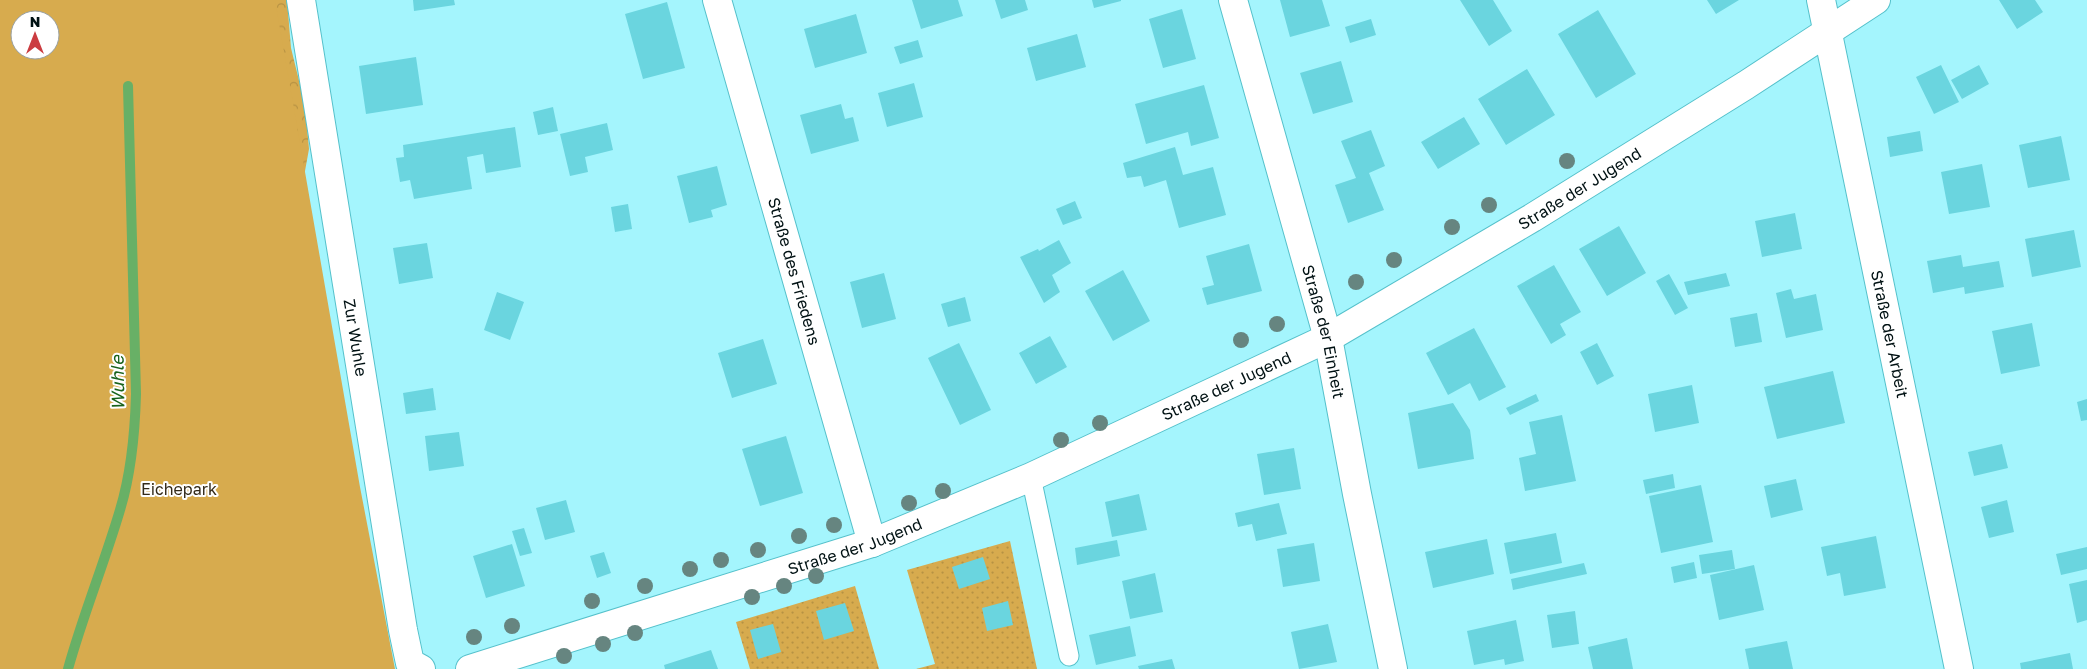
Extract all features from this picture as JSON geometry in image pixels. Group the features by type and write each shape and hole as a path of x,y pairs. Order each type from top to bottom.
{"street":[{"name":"Zur Wuhle","path":"301,0 403,630 410,663 421,669"},
{"name":"Straße des Friedens","path":"717,0 872,543"},
{"name":"Straße der Einheit","path":"1233,0 1328,338 1357,494 1394,669"},
{"name":"Straße der Arbeit","path":"1822,0 1959,669"},
{"name":"Straße der Jugend","path":"470,669 523,661 872,543 1031,477 1328,338 1532,218 1876,0"}],"lane":[{"path":"1031,477 1069,656"}],"green space":[{"name":"Eichepark","path":"0,0 275,0 360,487 395,669 0,669"},
{"path":"224,0 287,0 291,48 305,105 309,149 303,182"},
{"path":"1010,541 1037,669 916,669 935,664 907,570"},
{"path":"855,586 879,669 750,669 736,622"}],"building":[{"path":"413,0 454,0 455,5 414,11"},
{"path":"912,0 958,0 963,16 921,29"},
{"path":"995,0 1025,0 1028,10 1001,19"},
{"path":"1092,0 1121,0 1121,1 1094,8"},
{"path":"1280,0 1322,0 1330,26 1290,37"},
{"path":"1460,0 1493,0 1512,31 1489,46"},
{"path":"1707,0 1739,0 1716,14"},
{"path":"1999,0 2035,0 2043,12 2017,29"},
{"path":"667,2 685,68 643,79 625,14"},
{"path":"1182,9 1196,59 1163,68 1149,19"},
{"path":"1598,10 1636,74 1596,98 1558,34"},
{"path":"856,14 867,53 815,68 804,29"},
{"path":"1371,19 1376,35 1350,43 1345,27"},
{"path":"1077,34 1086,67 1036,81 1027,48"},
{"path":"918,40 923,57 900,64 894,47"},
{"path":"416,57 423,105 366,114 359,66"},
{"path":"1341,61 1353,102 1313,114 1300,73"},
{"path":"1941,65 1959,102 1934,114 1916,77"},
{"path":"1979,65 1989,84 1962,99 1951,80"},
{"path":"1527,69 1555,115 1506,145 1478,99"},
{"path":"914,83 923,117 887,127 878,93"},
{"path":"1204,85 1219,138 1191,146 1188,132 1146,144 1135,104"},
{"path":"841,104 845,119 853,117 859,141 811,154 800,115"},
{"path":"553,107 558,131 538,135 533,112"},
{"path":"1464,117 1480,144 1438,169 1421,142"},
{"path":"607,123 613,150 585,157 588,172 570,176 560,134"},
{"path":"515,127 521,167 486,173 483,154 467,157 472,189 414,199 410,180 400,182 396,158 404,157 403,145"},
{"path":"1371,130 1385,166 1369,173 1384,210 1348,223 1335,185 1356,178 1341,141"},
{"path":"1920,131 1923,151 1890,157 1887,137"},
{"path":"2061,136 2070,180 2028,188 2019,145"},
{"path":"1175,147 1183,175 1213,167 1226,215 1179,228 1166,180 1144,187 1141,176 1127,178 1123,163"},
{"path":"1982,164 1990,207 1949,214 1941,172"},
{"path":"717,166 727,205 711,210 713,217 689,223 677,176"},
{"path":"1075,201 1082,218 1063,225 1056,209"},
{"path":"628,204 632,229 615,232 611,207"},
{"path":"1795,213 1802,249 1762,257 1755,221"},
{"path":"1619,226 1646,273 1607,296 1579,249"},
{"path":"2074,230 2081,267 2032,277 2025,239"},
{"path":"1059,240 1071,263 1052,275 1060,292 1044,303 1020,257 1038,249 1039,251"},
{"path":"427,243 433,278 399,284 393,248"},
{"path":"1249,244 1262,291 1207,305 1202,288 1214,285 1206,256"},
{"path":"1961,255 1963,267 1999,261 2004,287 1965,294 1964,287 1933,293 1927,261"},
{"path":"1554,265 1581,312 1560,324 1566,335 1551,344 1517,286"},
{"path":"1123,270 1150,321 1113,341 1085,291"},
{"path":"884,273 896,319 862,328 850,282"},
{"path":"1726,273 1730,286 1688,295 1684,282"},
{"path":"1669,274 1688,308 1675,315 1656,281"},
{"path":"1791,289 1794,299 1816,294 1823,330 1786,338 1776,293"},
{"path":"497,292 524,302 510,340 484,330"},
{"path":"965,297 971,321 948,327 941,304"},
{"path":"1757,313 1762,342 1735,347 1730,318"},
{"path":"2032,323 2040,366 2001,374 1992,331"},
{"path":"1474,328 1506,387 1479,401 1470,383 1448,395 1426,353"},
{"path":"1050,336 1067,367 1036,384 1019,353"},
{"path":"763,339 777,384 732,398 718,353"},
{"path":"959,343 991,410 960,425 928,358"},
{"path":"1597,343 1614,376 1597,385 1580,352"},
{"path":"1833,371 1845,423 1777,439 1764,387"},
{"path":"1692,385 1699,423 1655,432 1648,394"},
{"path":"433,388 436,410 406,414 403,393"},
{"path":"1536,394 1539,401 1510,415 1506,408"},
{"path":"2087,399 2087,420 2081,421 2077,402"},
{"path":"1453,403 1470,430 1474,459 1418,469 1408,413"},
{"path":"1562,415 1576,481 1525,491 1519,458 1536,454 1529,422"},
{"path":"459,432 464,466 429,471 425,436"},
{"path":"786,436 803,493 760,506 742,449"},
{"path":"2002,444 2008,468 1974,476 1968,452"},
{"path":"1294,448 1301,489 1264,495 1257,454"},
{"path":"1673,474 1675,488 1646,494 1643,480"},
{"path":"1796,479 1803,510 1771,518 1764,486"},
{"path":"1701,485 1713,542 1661,553 1649,496"},
{"path":"1139,494 1147,530 1112,537 1105,502"},
{"path":"566,500 575,532 545,540 536,508"},
{"path":"2007,500 2014,532 1989,538 1981,507"},
{"path":"1279,503 1287,534 1256,541 1252,524 1238,527 1235,513"},
{"path":"524,528 532,553 520,556 512,531"},
{"path":"1556,533 1562,563 1510,574 1504,543"},
{"path":"1876,536 1886,588 1844,596 1840,573 1827,576 1821,547"},
{"path":"1487,539 1494,574 1433,588 1425,552"},
{"path":"1117,540 1120,556 1077,565 1075,548"},
{"path":"1314,543 1320,581 1283,587 1277,549"},
{"path":"512,544 525,586 486,598 473,556"},
{"path":"2087,547 2087,569 2061,575 2056,554"},
{"path":"1732,550 1735,569 1702,574 1699,555"},
{"path":"604,552 611,573 597,578 590,556"},
{"path":"983,557 990,579 959,589 952,567"},
{"path":"1694,562 1697,578 1674,583 1671,567"},
{"path":"1584,563 1587,574 1513,590 1511,579"},
{"path":"1754,565 1764,610 1719,620 1710,575"},
{"path":"1155,573 1163,612 1130,619 1122,581"},
{"path":"2087,580 2087,620 2077,623 2069,584"},
{"path":"1008,601 1013,625 987,631 982,608"},
{"path":"845,603 854,631 824,640 816,611"},
{"path":"1575,611 1579,644 1552,648 1547,615"},
{"path":"1516,620 1524,661 1505,665 1504,659 1474,665 1467,631"},
{"path":"773,624 781,652 758,659 750,630"},
{"path":"1328,624 1337,662 1299,669 1291,632"},
{"path":"1130,626 1136,656 1096,665 1089,635"},
{"path":"1627,638 1633,669 1593,669 1588,647"},
{"path":"1787,641 1793,669 1749,669 1745,649"},
{"path":"711,650 718,669 665,669 664,665"},
{"path":"2070,653 2073,669 2021,669 2020,663"},
{"path":"1172,659 1175,669 1139,669 1138,666"}],"waterway":[{"name":"Wuhle","path":"68,669 120,510 130,467 136,394 128,86"}]}
